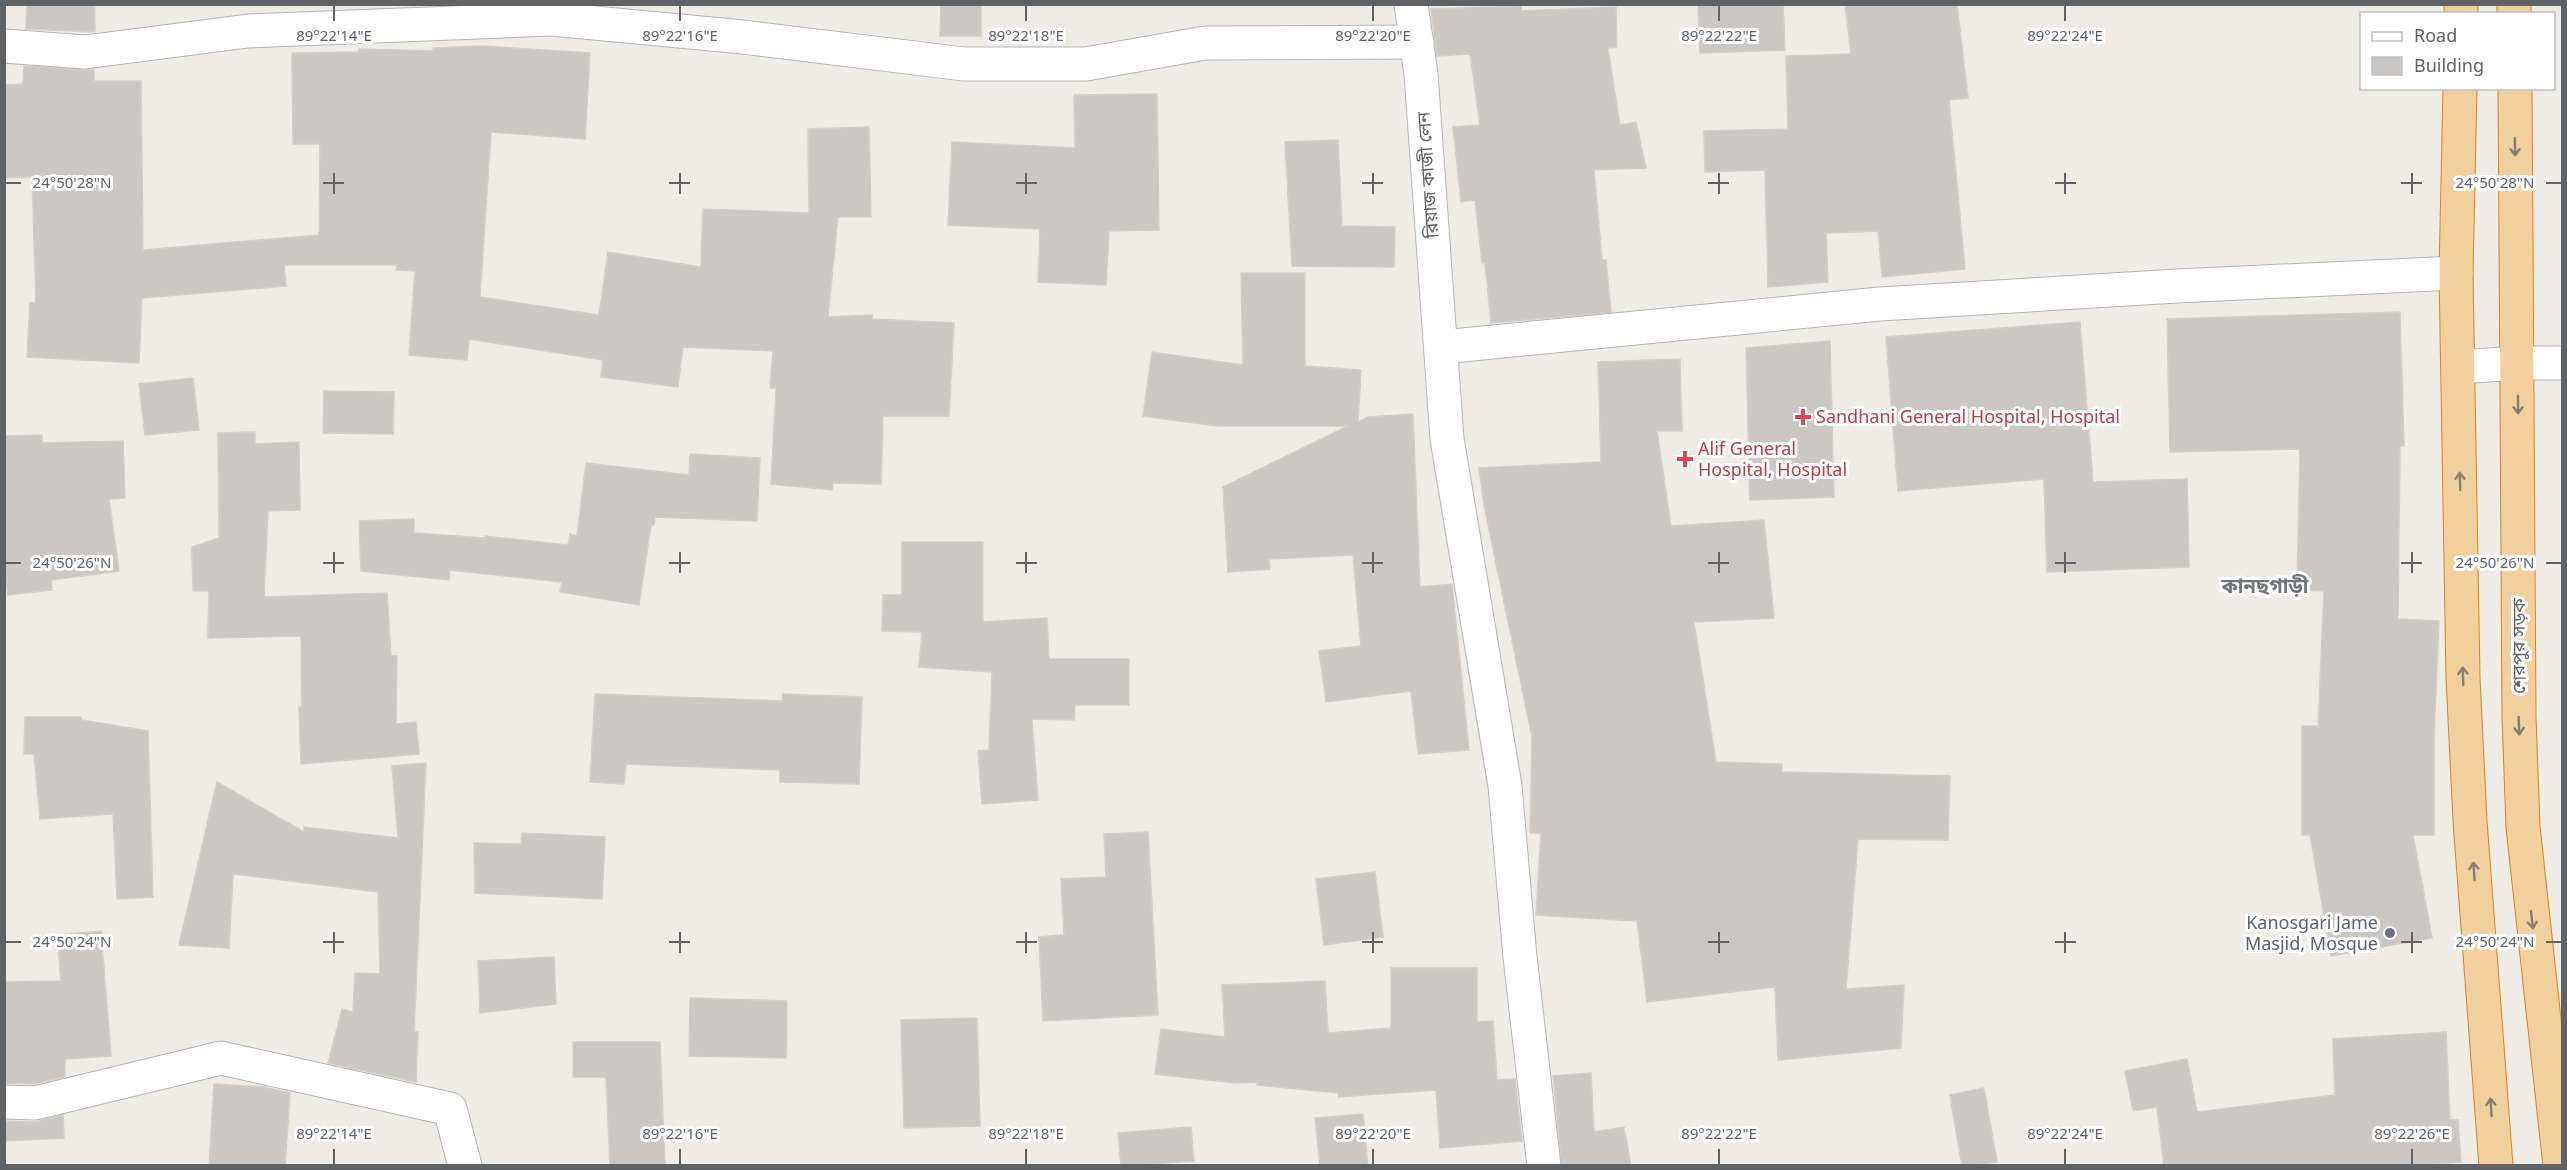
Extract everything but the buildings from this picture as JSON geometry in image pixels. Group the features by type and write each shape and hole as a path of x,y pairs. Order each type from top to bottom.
{"highway":[{"path":"2460,90 2456,273 2464,702 2470,821 2496,1166"},
{"name":"শেরপুর সড়ক","path":"2515,90 2519,717 2523,827 2560,1166"}],"street":[{"name":"রিয়াজ কাজী লেন","path":"1412,4 1421,74 1447,440 1505,786 1520,957 1544,1166"},
{"path":"4,46 85,52 248,31 552,19 743,37 964,64 1086,64 1205,43 1417,42"},
{"path":"1442,346 1880,304 2177,286 2456,273"},
{"path":"2458,367 2562,363"},
{"path":"4,1102 35,1103 221,1058 450,1109 465,1166"}],"place":[{"name":"Sandhani General Hospital, Hospital","path":"1803,417"},
{"name":"Alif General Hospital, Hospital","path":"1685,459"},
{"name":"Kanosgari Jame Masjid, Mosque","path":"2390,933"}],"district":[{"name":"কানছগাড়ী","path":"2265,586"}]}
